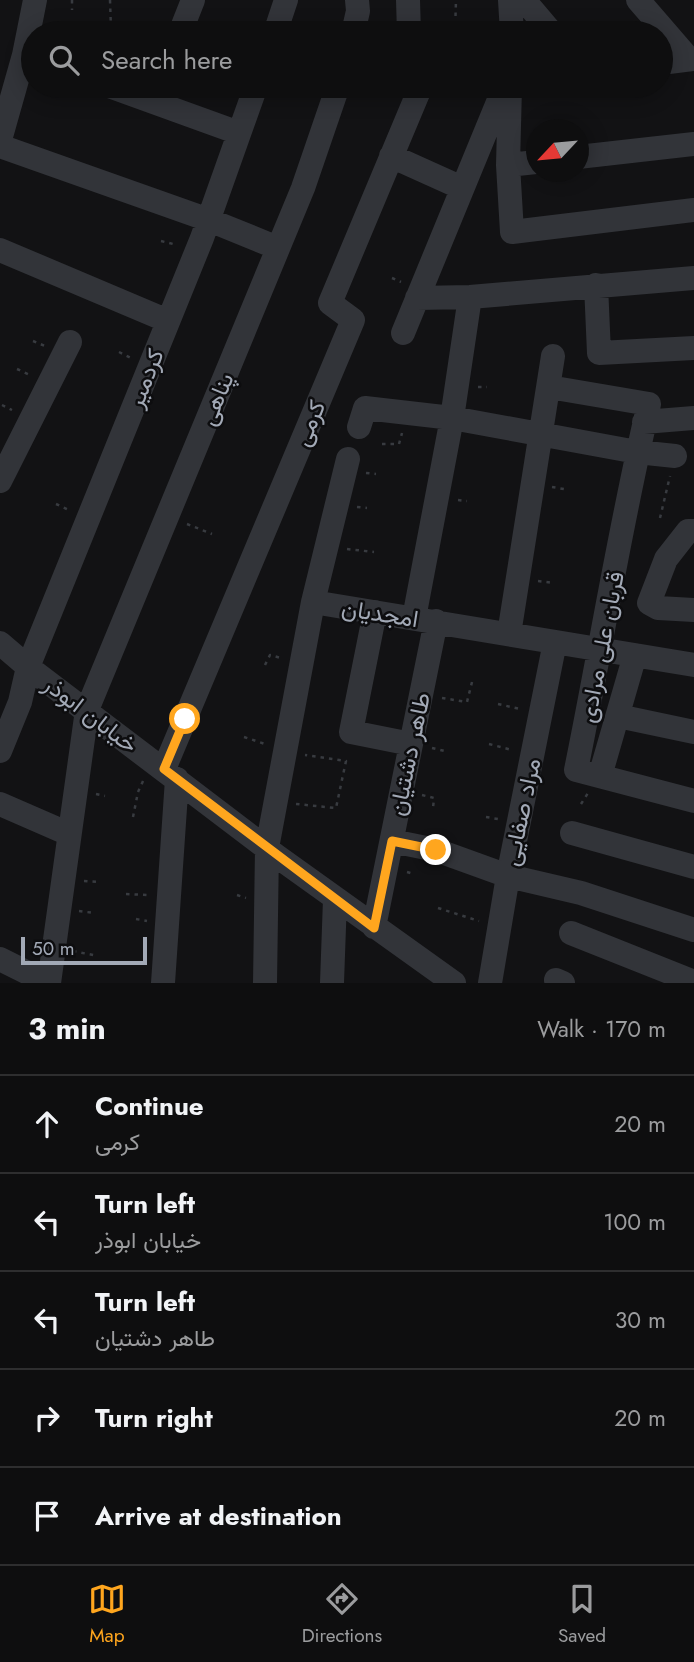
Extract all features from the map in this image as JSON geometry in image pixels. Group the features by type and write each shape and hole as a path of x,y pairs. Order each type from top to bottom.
{"street":[{"path":"33,21 35,0"},
{"path":"184,21 192,0"},
{"path":"279,21 286,0"},
{"path":"356,21 357,0"},
{"path":"408,0 409,21"},
{"path":"510,0 511,21"},
{"path":"524,0 542,21"},
{"path":"638,0 657,21"},
{"path":"673,39 691,59"},
{"path":"673,61 691,59"},
{"path":"0,140 21,79"},
{"path":"142,98 239,133"},
{"name":"کردمیر","path":"0,751 20,702 28,667 209,220 252,98"},
{"name":"پناهی","path":"49,983 87,710 303,188 334,98"},
{"name":"کرمی","path":"164,770 352,320 330,303 416,98"},
{"path":"403,333 501,98"},
{"path":"510,98 508,165 512,232 694,210"},
{"path":"589,156 694,144"},
{"path":"0,146 209,220 278,248"},
{"path":"391,156 462,188"},
{"path":"508,165 526,163"},
{"path":"0,250 168,321"},
{"path":"417,298 470,298 694,278"},
{"path":"596,285 599,353 694,348"},
{"name":"طاهر دشتیان","path":"374,928 421,695 425,620 470,298"},
{"path":"0,481 70,342"},
{"path":"509,634 553,356"},
{"path":"549,387 646,413 694,418"},
{"path":"359,427 365,408 452,418 637,452 675,456"},
{"name":"قربان علی مرادی","path":"646,413 576,770 694,801"},
{"path":"313,602 348,459"},
{"path":"694,531 688,531 666,559 649,603 658,608 694,610"},
{"name":"امجدیان","path":"265,983 267,848 313,602 694,665"},
{"path":"375,612 351,732 411,744"},
{"name":"مراد صفایی","path":"490,983 508,876 555,642"},
{"name":"خیابان ابوذر","path":"0,643 335,899 454,983"},
{"path":"600,776 635,655"},
{"path":"618,716 694,732"},
{"path":"163,983 164,770"},
{"path":"0,804 69,834"},
{"path":"572,833 694,867"},
{"path":"392,841 436,850 508,876 581,893 694,930"},
{"path":"332,983 335,899"},
{"path":"571,933 694,982"},
{"path":"0,959 49,983"}],"path":[{"path":"72,0 72,10"},
{"path":"110,0 111,21"},
{"path":"455,21 456,0"},
{"path":"660,518 675,456"},
{"path":"168,516 212,534"},
{"path":"326,546 374,552"},
{"path":"421,695 467,702 472,682"},
{"path":"276,801 336,808 346,761 285,751"},
{"path":"133,817 138,792 164,770"},
{"path":"438,908 499,928"}],"route":[{"path":"185,719 164,769 374,928 392,841 436,850"}]}
